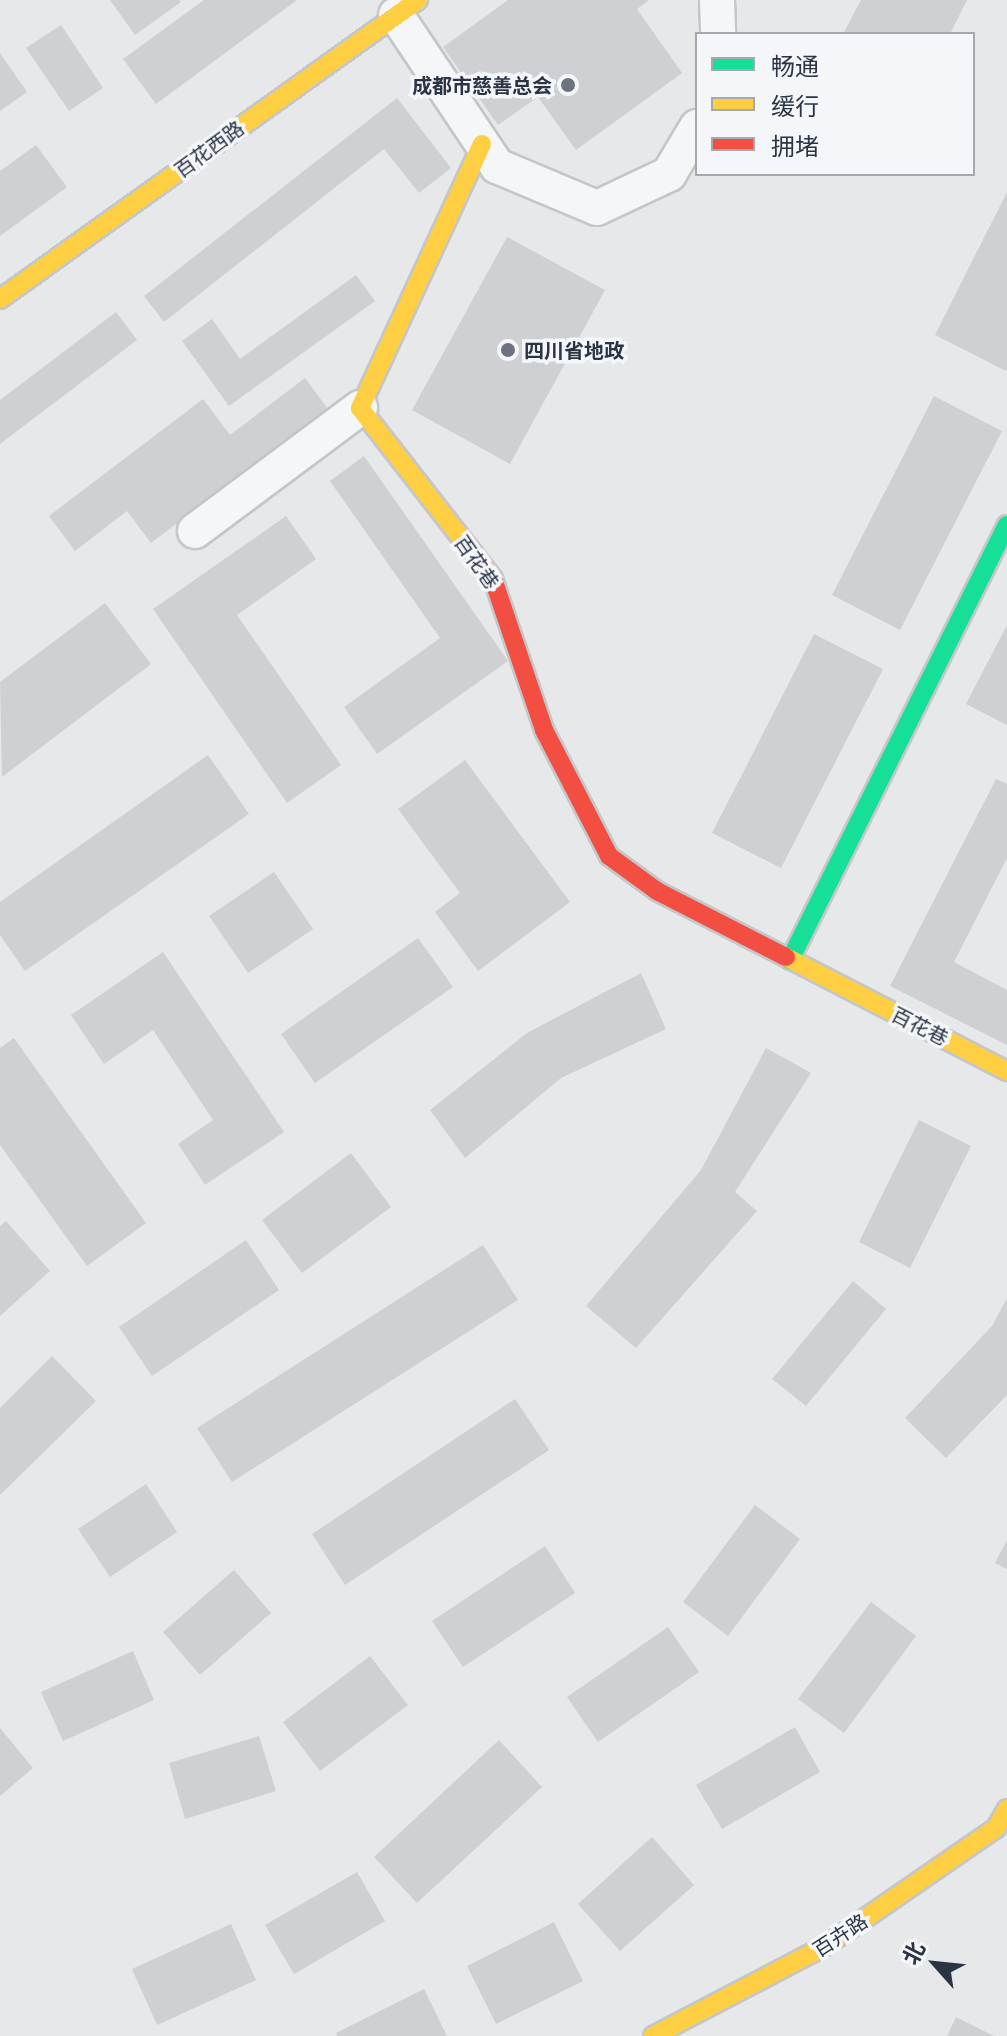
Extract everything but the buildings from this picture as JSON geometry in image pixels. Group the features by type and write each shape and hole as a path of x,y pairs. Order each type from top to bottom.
{"street":[{"path":"717,0 718,32"},
{"path":"407,8 497,166 597,208 669,174 695,130"},
{"name":"百花西路","path":"0,299 407,8"},
{"path":"195,531 360,408 482,144"},
{"name":"百花巷","path":"360,408 496,583 544,730 609,856 657,891 1007,1071"},
{"path":"790,960 1007,525"},
{"name":"百卉路","path":"653,2036 825,1946 996,1828 1007,1809"}],"traffic: fast":[{"path":"790,960 1007,525"}],"traffic: slow":[{"path":"0,299 418,0"},
{"path":"482,144 360,408 493,579"},
{"path":"786,957 1007,1071"},
{"path":"653,2036 825,1946 996,1828 1007,1809"}],"traffic: jam":[{"path":"493,579 544,730 609,856 657,891 786,957"}],"place":[{"name":"成都市慈善总会","path":"568,85"},
{"name":"四川省地政","path":"508,350"}]}
